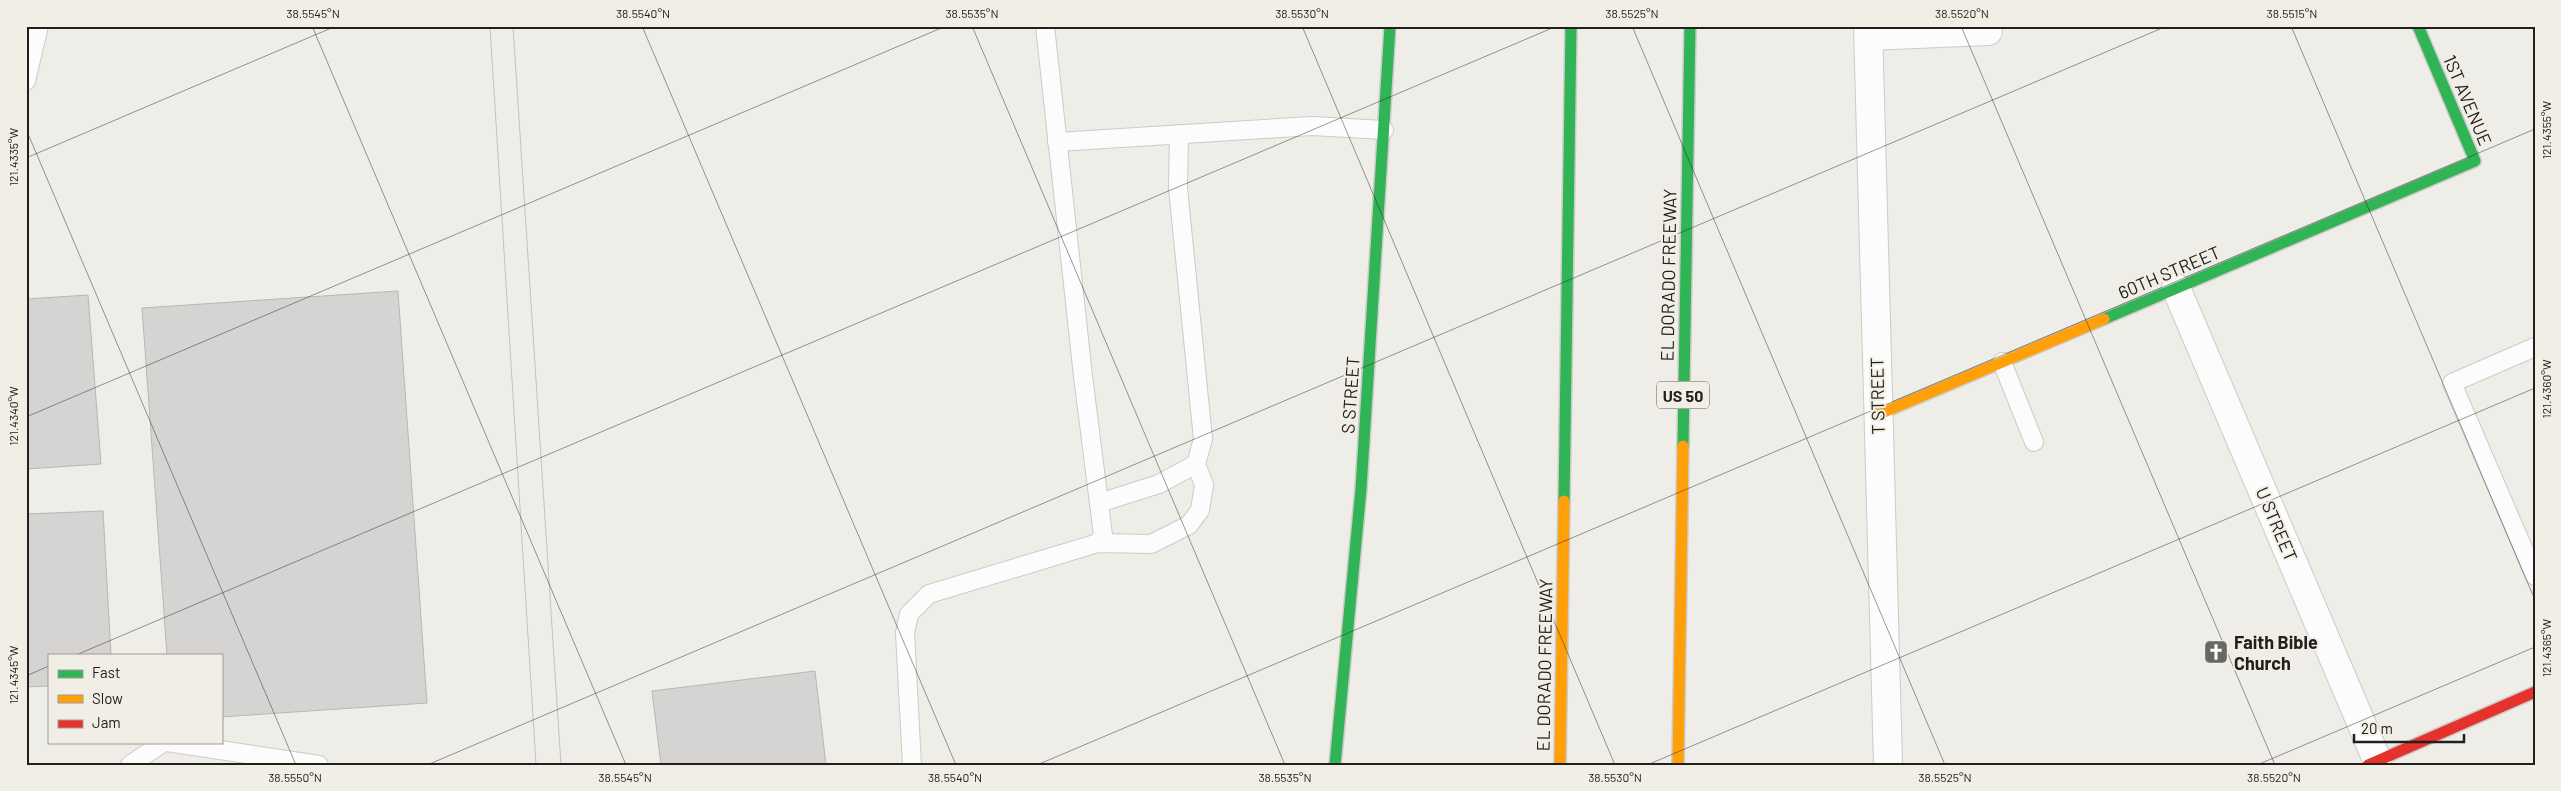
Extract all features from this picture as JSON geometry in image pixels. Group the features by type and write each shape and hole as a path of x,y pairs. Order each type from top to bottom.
{"main road":[{"name":"S STREET","path":"1335,765 1348,657 1358,533 1390,26"},
{"name":"EL DORADO FREEWAY","path":"1560,765 1571,26"},
{"name":"EL DORADO FREEWAY","path":"1678,765 1690,26"},
{"name":"1ST AVENUE","path":"2418,26 2475,161"},
{"name":"60TH STREET","path":"1877,415 2475,161"},
{"path":"2372,763 2535,692"}],"street":[{"path":"1869,31 1988,30"},
{"name":"T STREET","path":"1869,31 1877,415 1888,765"},
{"name":"U STREET","path":"2176,288 2372,763"}],"lane":[{"path":"26,81 39,26"},
{"path":"1045,26 1103,535 1098,543"},
{"path":"1057,142 1312,126 1384,130"},
{"path":"912,765 905,633 909,614 930,594 1098,543 1151,544 1189,525 1200,510 1204,485 1196,464 1203,439 1178,188 1179,134"},
{"path":"2535,347 2452,383 2535,576"},
{"path":"2002,362 2034,442"},
{"path":"1099,503 1159,484 1196,464"},
{"path":"130,765 163,744"},
{"path":"179,744 319,765"}],"building":[{"path":"398,291 427,703 222,717 222,654 167,654 142,308"},
{"path":"88,295 101,464 26,469 26,299"},
{"path":"103,511 111,654 48,654 48,686 26,687 26,514"},
{"path":"815,671 826,765 661,765 652,691"}],"tram line":[{"path":"490,26 536,765"},
{"path":"513,26 561,765"}],"traffic: fast":[{"path":"1335,765 1361,489 1390,26"},
{"path":"1564,501 1571,26"},
{"path":"1683,446 1690,26"},
{"path":"2104,319 2475,161 2418,26"}],"traffic: slow":[{"path":"1877,415 2104,319"},
{"path":"1678,765 1683,446"},
{"path":"1560,765 1564,501"}],"traffic: jam":[{"path":"2368,765 2535,692"}],"place":[{"name":"Faith Bible Church","path":"2216,652"}]}
